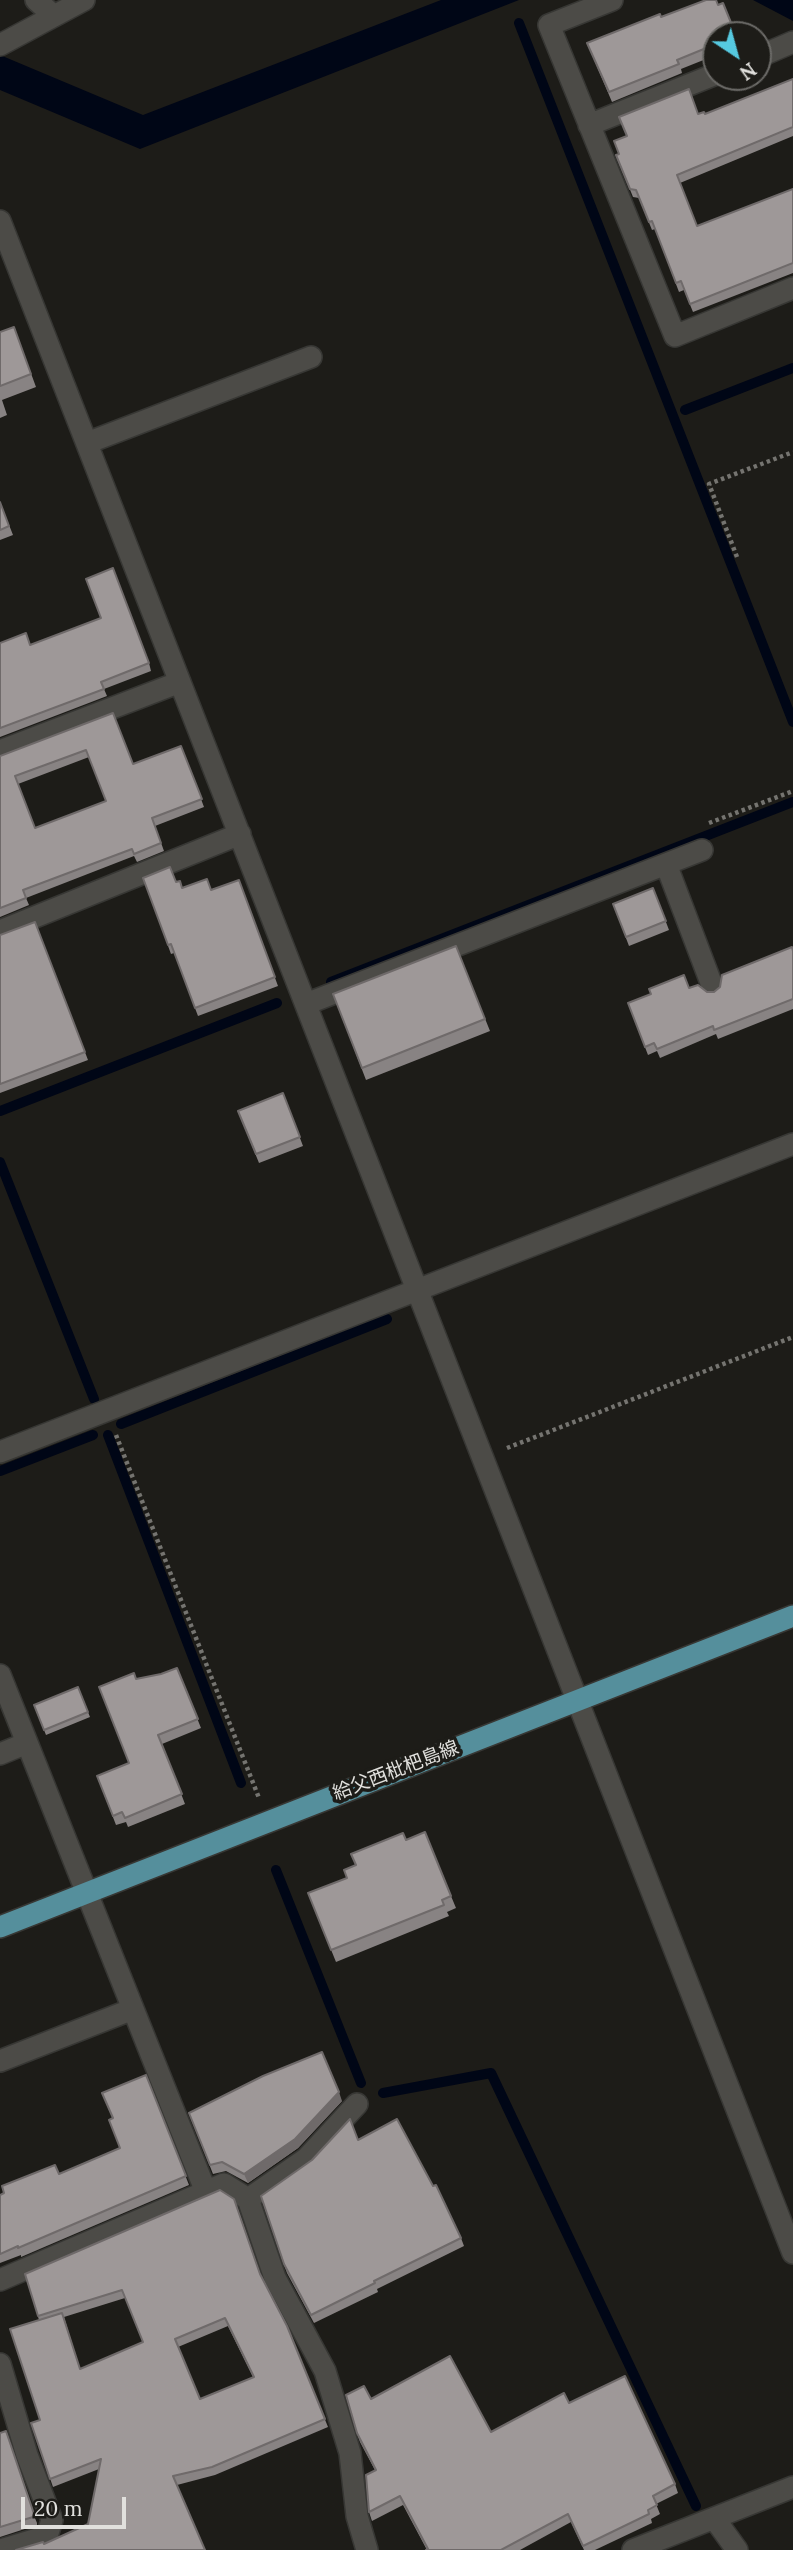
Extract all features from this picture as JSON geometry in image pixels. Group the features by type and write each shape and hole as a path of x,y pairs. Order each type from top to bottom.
{"main road":[{"name":"給父西枇杷島線","path":"0,1927 793,1616"}],"street":[{"path":"36,0 54,16"},
{"path":"0,45 84,0"},
{"path":"612,0 549,25 675,336 793,288"},
{"path":"772,51 793,43"},
{"path":"589,125 702,80"},
{"path":"0,221 793,2253"},
{"path":"86,443 311,357"},
{"path":"0,751 180,682"},
{"path":"0,931 240,834"},
{"path":"306,1004 702,850"},
{"path":"666,864 713,988"},
{"path":"0,1452 793,1144"},
{"path":"0,1675 206,2192"},
{"path":"0,1754 27,1743"},
{"path":"0,2061 132,2009"},
{"path":"248,2199 307,2158 358,2104"},
{"path":"0,2280 224,2184 248,2199 275,2278 325,2371 350,2453 357,2516 367,2550"},
{"path":"0,2364 27,2455 52,2520 47,2536 1,2550"},
{"path":"633,2550 793,2487"},
{"path":"714,2518 737,2550"}],"path":[{"path":"737,557 709,484 793,452"},
{"path":"483,1457 793,1336"},
{"path":"107,1411 269,1821"}],"water":[{"path":"441,0 519,0 140,149 0,90 0,55 143,115"},
{"path":"753,0 793,0 793,21"}],"building":[{"path":"706,0 716,0 718,5 723,3 730,21 702,21 702,50 677,60 679,64 609,92 587,43 660,14 661,17"},
{"path":"793,79 793,127 677,175 697,226 793,189 793,263 690,304 681,281 676,283 652,221 649,222 636,190 630,189 616,155 619,154 614,141 627,136 619,117 689,89 698,114 705,114 763,91 772,91 772,87"},
{"path":"14,327 31,374 0,386 0,332"},
{"path":"0,502 9,526 0,530"},
{"path":"113,568 149,663 101,682 104,689 0,728 0,643 26,633 30,645 101,618 86,579"},
{"path":"113,713 133,764 181,746 202,799 152,818 161,843 134,854 132,849 23,890 26,898 0,908 0,756","holes":["86,750 106,801 35,828 15,776"]},
{"path":"170,867 176,882 180,881 182,888 207,879 211,890 239,880 275,977 195,1008 143,878"},
{"path":"653,888 666,921 626,937 613,904"},
{"path":"35,922 85,1052 0,1084 0,935"},
{"path":"456,946 485,1019 362,1068 333,994"},
{"path":"792,947 793,999 714,1030 713,1026 657,1049 654,1043 645,1047 628,1003 651,994 649,989 684,975 689,988 698,985 707,992 714,992 720,987 722,975"},
{"path":"283,1093 300,1137 256,1154 238,1111"},
{"path":"177,1668 198,1719 158,1735 182,1794 125,1818 122,1812 113,1816 97,1776 129,1763 99,1687 134,1673 136,1679"},
{"path":"78,1687 88,1712 44,1730 34,1705"},
{"path":"425,1832 451,1896 442,1900 444,1905 331,1950 308,1893 347,1878 344,1870 356,1865 351,1854 403,1833 406,1840"},
{"path":"322,2052 339,2092 295,2139 244,2174 222,2162 210,2165 189,2113 263,2076"},
{"path":"146,2075 186,2176 0,2254 0,2195 4,2193 2,2186 55,2165 59,2174 120,2148 109,2120 113,2118 102,2093"},
{"path":"350,2119 358,2140 397,2119 433,2186 436,2185 461,2238 311,2315 284,2264 261,2196 312,2160"},
{"path":"220,2190 234,2199 260,2274 287,2326 325,2419 212,2467 173,2476 205,2550 16,2550 43,2542 44,2544 88,2524 101,2459 50,2479 31,2423 40,2420 10,2329 62,2313 80,2369 143,2342 122,2290 38,2316 25,2274","holes":["225,2318 254,2377 200,2399 175,2339"]},
{"path":"450,2356 491,2432 564,2393 569,2403 625,2376 675,2484 653,2496 657,2505 648,2510 649,2514 583,2546 568,2514 501,2550 426,2550 428,2549 400,2496 369,2512 366,2475 376,2470 357,2433 346,2395 364,2386 371,2399"},
{"path":"6,2431 34,2514 33,2517 0,2527 0,2433"}],"waterway":[{"path":"519,23 793,722"},
{"path":"685,410 793,368"},
{"path":"331,982 793,802"},
{"path":"0,1111 277,1003"},
{"path":"0,1162 94,1399"},
{"path":"121,1424 387,1319"},
{"path":"0,1471 93,1435"},
{"path":"108,1435 241,1783"},
{"path":"276,1870 361,2083"},
{"path":"383,2093 491,2073 696,2506"}]}
